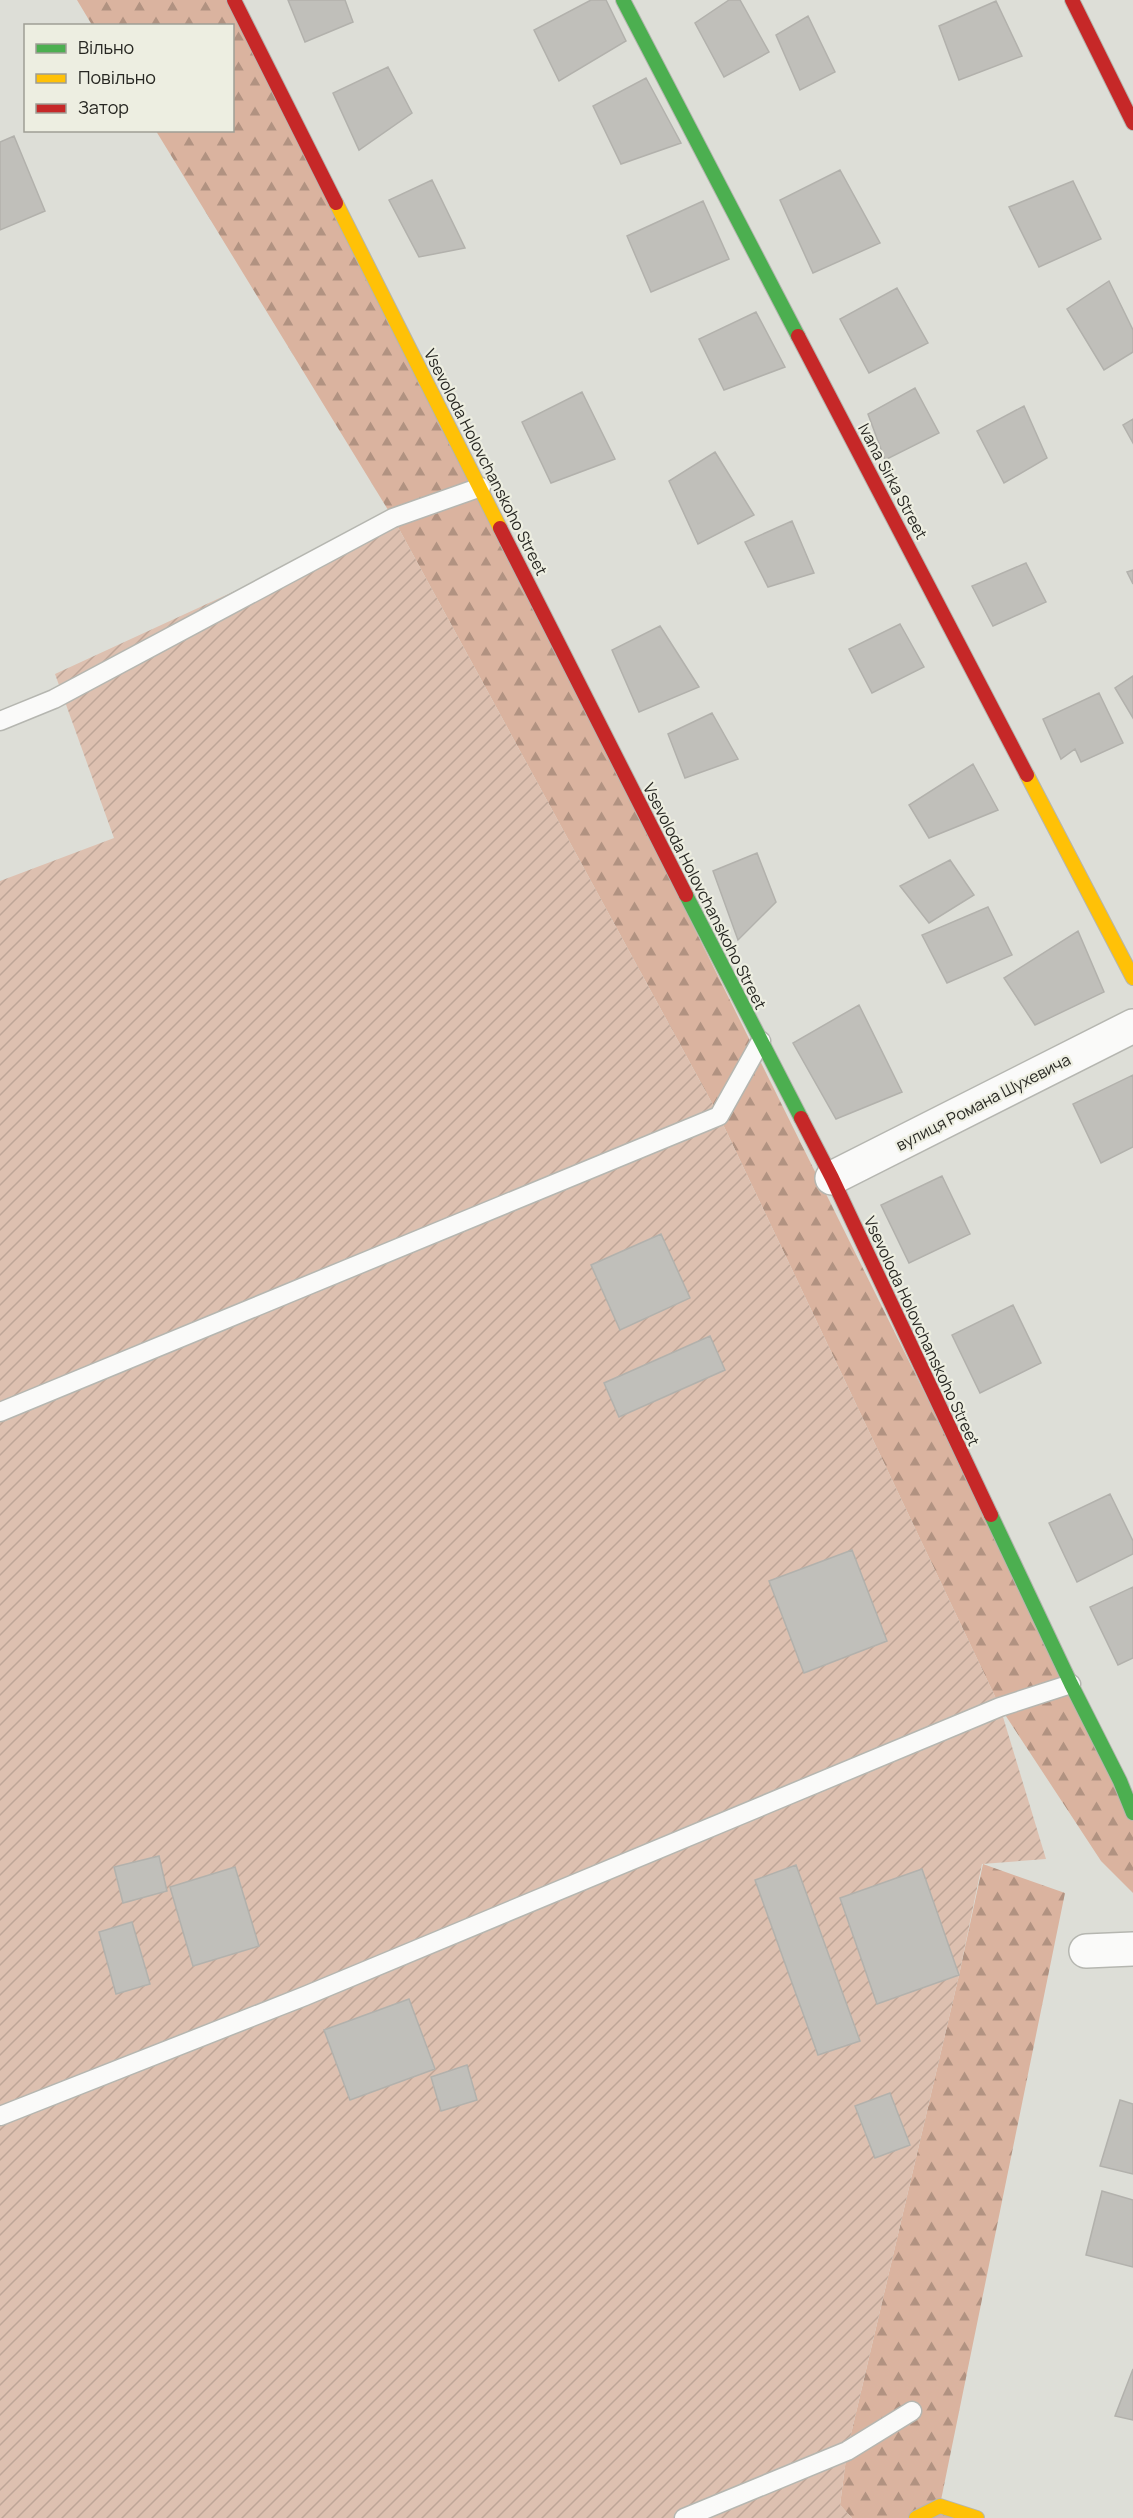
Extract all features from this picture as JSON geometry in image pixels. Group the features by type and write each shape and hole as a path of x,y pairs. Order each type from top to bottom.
{"street":[{"name":"Vsevoloda Holovchanskoho Street","path":"234,0 832,1178 1071,1684 1120,1781 1133,1813"},
{"name":"Ivana Sirka Street","path":"623,0 1133,978"},
{"path":"1072,0 1133,123"},
{"name":"вулиця Романа Шухевича","path":"832,1178 1133,1026"},
{"path":"1086,1952 1133,1949"},
{"path":"916,2518 940,2505 977,2518"}],"lane":[{"path":"0,721 54,699 393,518 481,487"},
{"path":"0,1412 719,1116 761,1041"},
{"path":"0,2116 306,1996 1000,1707 1071,1684"},
{"path":"684,2518 847,2451 912,2411"}],"green space":[{"path":"77,0 234,0 1133,1813 1133,1893 1101,1861 1000,1707 719,1116 393,518 157,132 234,132 234,24 91,24"},
{"path":"983,1864 1065,1893 940,2505 977,2518 852,2518 840,2505 847,2451"}],"shaded area":[{"path":"393,518 719,1116 1000,1707 1046,1859 982,1864 959,1975 847,2451 840,2505 852,2518 0,2518 0,881 114,838 55,674"}],"building":[{"path":"288,0 345,0 353,22 305,42"},
{"path":"591,0 606,0 626,41 559,81 534,30"},
{"path":"729,0 740,0 769,52 724,77 695,23"},
{"path":"996,1 1022,56 959,80 939,26"},
{"path":"808,16 835,72 800,90 776,35"},
{"path":"388,67 412,113 359,150 333,93"},
{"path":"646,78 681,143 621,164 593,106"},
{"path":"14,136 45,211 0,230 0,142"},
{"path":"840,170 880,243 813,273 780,200"},
{"path":"432,180 465,248 419,257 389,200"},
{"path":"1073,181 1101,239 1039,267 1009,207"},
{"path":"703,201 729,259 651,292 627,236"},
{"path":"1109,281 1133,330 1133,352 1104,370 1067,309"},
{"path":"897,288 928,343 869,373 840,319"},
{"path":"756,312 785,367 724,390 699,339"},
{"path":"915,388 939,433 885,460 868,414"},
{"path":"582,392 615,459 551,483 522,422"},
{"path":"1024,406 1047,458 1004,483 977,431"},
{"path":"1133,419 1133,443 1123,425"},
{"path":"715,452 754,515 698,544 669,481"},
{"path":"792,521 814,573 768,587 745,542"},
{"path":"1026,563 1046,602 993,626 972,586"},
{"path":"1133,570 1133,584 1127,572"},
{"path":"900,624 924,667 872,693 849,649"},
{"path":"660,626 699,687 639,712 612,650"},
{"path":"1133,676 1133,718 1115,688"},
{"path":"1099,693 1123,743 1081,762 1075,749 1061,759 1043,719"},
{"path":"712,713 738,759 685,778 668,734"},
{"path":"973,764 998,810 929,838 909,805"},
{"path":"757,853 776,902 738,940 713,871"},
{"path":"950,860 974,895 929,923 900,886"},
{"path":"988,907 1012,955 947,983 922,935"},
{"path":"1078,931 1104,992 1035,1025 1004,978"},
{"path":"859,1005 902,1092 836,1119 793,1043"},
{"path":"1133,1075 1133,1147 1101,1163 1073,1104"},
{"path":"942,1176 970,1234 909,1263 881,1205"},
{"path":"661,1234 690,1298 620,1330 591,1265"},
{"path":"1013,1305 1041,1363 980,1393 952,1335"},
{"path":"710,1336 725,1370 619,1417 604,1383"},
{"path":"1110,1494 1133,1541 1133,1554 1077,1582 1049,1523"},
{"path":"852,1550 887,1641 804,1673 769,1581"},
{"path":"1133,1587 1133,1658 1118,1665 1090,1607"},
{"path":"159,1856 167,1891 123,1903 114,1867"},
{"path":"796,1865 860,2041 818,2055 755,1880"},
{"path":"235,1867 259,1946 193,1966 170,1887"},
{"path":"922,1869 959,1975 877,2004 840,1898"},
{"path":"132,1922 150,1984 116,1994 99,1932"},
{"path":"409,1999 435,2069 350,2100 324,2030"},
{"path":"467,2065 477,2100 441,2111 431,2077"},
{"path":"890,2093 910,2145 875,2158 855,2106"},
{"path":"1120,2100 1133,2104 1133,2174 1100,2166"},
{"path":"1102,2191 1133,2200 1133,2267 1086,2255"},
{"path":"1133,2369 1133,2420 1115,2416"}],"traffic: fast":[{"path":"623,0 798,336"},
{"path":"686,895 801,1118"},
{"path":"991,1515 1120,1781 1133,1813"}],"traffic: slow":[{"path":"336,203 500,528"},
{"path":"1027,775 1133,978"},
{"path":"916,2518 940,2506 977,2518"}],"traffic: jam":[{"path":"234,0 336,203"},
{"path":"1072,0 1133,123"},
{"path":"798,336 1027,775"},
{"path":"500,528 686,895"},
{"path":"801,1118 832,1178 991,1515"}]}
